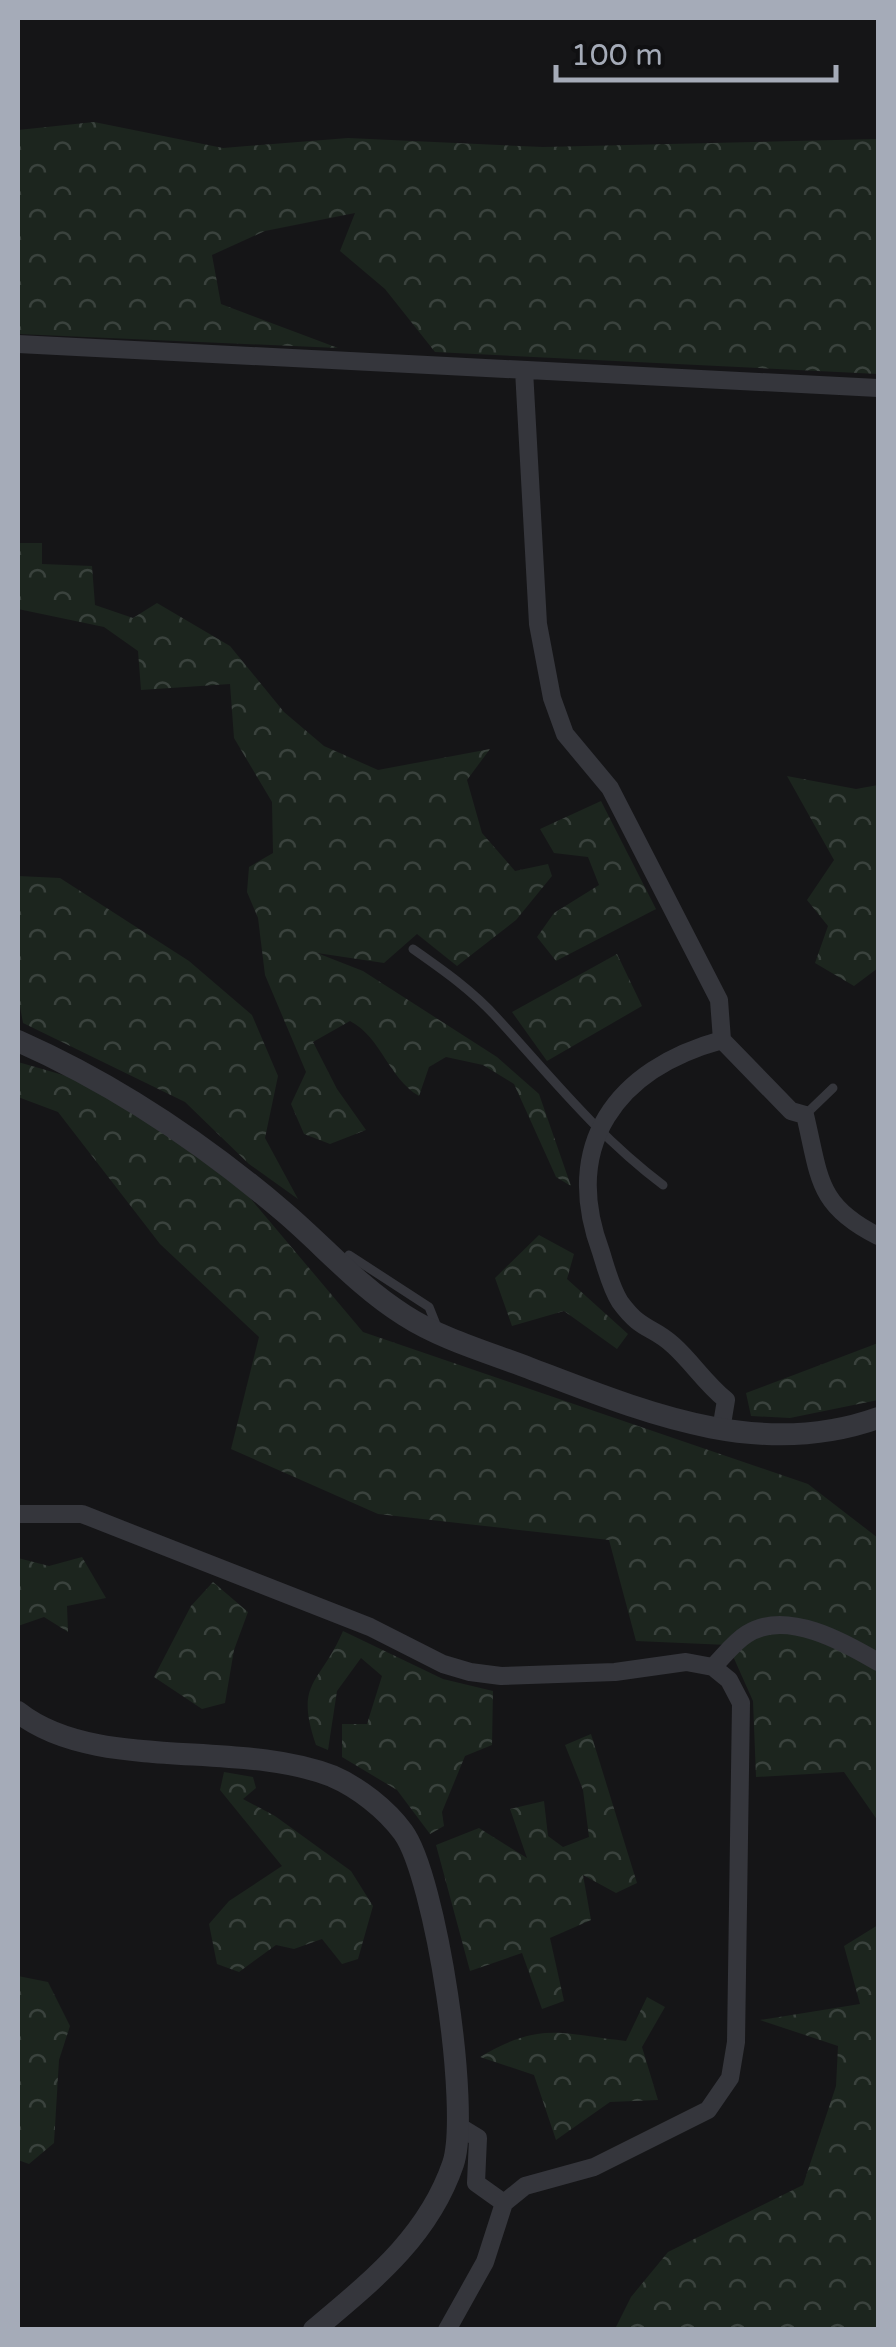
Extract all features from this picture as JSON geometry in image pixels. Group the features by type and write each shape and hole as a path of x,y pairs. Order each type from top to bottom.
{"street":[{"path":"18,344 878,388"},
{"path":"524,370 538,624 552,698 566,734 610,788 720,1000 722,1040 791,1112 805,1115 824,1193 832,1205 878,1236"},
{"path":"721,1430 726,1400 704,1382 670,1342 641,1328 617,1298 587,1214 589,1162 597,1129 616,1100 645,1075 697,1047 722,1040"},
{"path":"18,1041 75,1067 147,1108 283,1212 364,1287 440,1334 591,1392 721,1430 794,1437 850,1428 878,1418"},
{"path":"18,1514 82,1514 370,1627 470,1672 501,1676 616,1672 686,1662 713,1667 729,1680 741,1703 743,1735 736,2042 730,2078 708,2110 594,2168 525,2186 504,2203 485,2262 447,2330"},
{"path":"713,1667 746,1634 764,1627 804,1628 878,1662"},
{"path":"18,1712 35,1726 72,1741 296,1765 335,1777 374,1802 404,1834 426,1882 457,2072 460,2127 454,2162 434,2207 411,2243 314,2330"},
{"path":"460,2127 478,2138 476,2183 504,2203"}],"lane":[{"path":"414,949 497,1018 534,1065 597,1129 663,1185"},
{"path":"805,1115 834,1088"},
{"path":"350,1255 429,1307 440,1334"}],"green space":[{"path":"94,122 223,148 348,138 543,147 878,139 878,374 435,352 385,289 340,251 355,213 265,231 212,255 221,304 338,348 18,334 18,130"},
{"path":"18,543 42,543 42,564 92,566 95,605 133,618 157,603 230,646 284,712 324,746 378,770 490,749 467,780 482,833 515,871 548,864 552,876 516,920 457,966 417,934 384,963 317,953 363,971 497,1057 539,1094 571,1186 556,1177 514,1084 483,1065 446,1057 429,1067 419,1096 400,1079 370,1037 350,1021 313,1042 337,1089 366,1130 330,1144 304,1134 291,1104 306,1072 265,975 258,918 247,892 249,867 273,853 272,802 234,738 230,684 141,690 138,651 104,627 18,609"},
{"path":"787,776 856,789 878,785 878,968 854,986 815,963 828,926 807,900 834,860"},
{"path":"601,801 656,909 556,961 537,937 554,913 599,885 588,857 554,853 540,829"},
{"path":"18,876 60,878 189,961 252,1015 278,1076 265,1138 298,1199 249,1164 185,1102 23,1023 18,996"},
{"path":"617,954 642,1006 547,1061 512,1012"},
{"path":"18,1062 70,1077 218,1160 363,1332 808,1484 878,1538 878,1821 844,1772 756,1777 753,1701 728,1645 636,1641 609,1540 378,1514 231,1449 259,1337 160,1244 58,1112 18,1097"},
{"path":"539,1235 574,1254 567,1279 628,1334 617,1349 564,1311 512,1326 495,1278"},
{"path":"878,1343 878,1400 790,1418 751,1416 746,1393"},
{"path":"82,1557 106,1598 67,1606 68,1632 44,1617 18,1626 18,1558 49,1566"},
{"path":"213,1582 248,1612 234,1650 225,1703 202,1709 154,1677 191,1606"},
{"path":"343,1631 443,1679 493,1691 492,1745 465,1756 442,1812 444,1826 430,1834 397,1790 342,1757 342,1724 367,1724 382,1676 361,1658 337,1691 328,1750 316,1745 310,1724 309,1695"},
{"path":"591,1734 637,1883 616,1893 583,1875 591,1920 550,1938 564,2001 542,2009 522,1953 470,1971 436,1845 479,1828 527,1858 510,1809 544,1801 548,1836 563,1847 589,1837 583,1790 565,1745"},
{"path":"224,1772 253,1777 256,1788 243,1799 275,1816 351,1871 373,1906 358,1959 342,1964 322,1939 294,1949 276,1945 239,1972 217,1964 209,1924 229,1901 282,1866 220,1790"},
{"path":"878,1925 878,2329 615,2329 631,2297 668,2252 803,2185 836,2086 838,2046 760,2020 860,2004 844,1946"},
{"path":"18,1976 48,1982 70,2026 59,2060 54,2143 29,2164 18,2160"},
{"path":"647,1997 665,2007 642,2047 658,2100 610,2102 556,2140 534,2075 480,2057 536,2034 567,2033 626,2041"}]}
